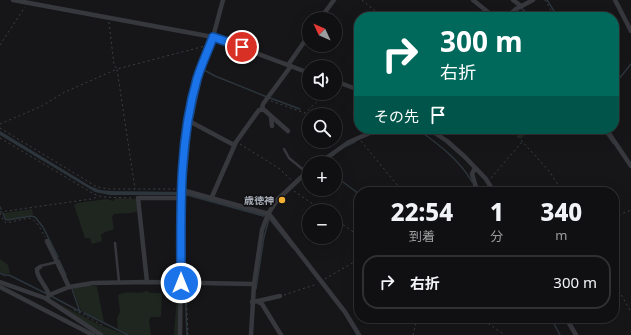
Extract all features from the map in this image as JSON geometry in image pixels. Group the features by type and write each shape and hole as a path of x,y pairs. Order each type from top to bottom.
{"street":[{"path":"13,0 213,37 302,70"},
{"path":"180,335 184,283 182,194 189,121 197,80 213,37 223,0"},
{"path":"325,12 334,0"},
{"path":"473,0 488,12"},
{"path":"513,0 521,6"},
{"path":"513,12 533,0"},
{"path":"615,0 631,30"},
{"path":"262,110 262,106 302,46"},
{"path":"342,84 354,88"},
{"path":"211,198 235,143 259,110 262,110"},
{"path":"262,110 288,131"},
{"path":"271,117 272,126"},
{"path":"189,121 235,143"},
{"path":"329,156 343,146 368,134"},
{"path":"436,134 465,157 491,187"},
{"path":"609,134 631,166"},
{"path":"475,168 472,174 476,187"},
{"path":"250,335 255,302 254,284 262,230 277,200 302,176"},
{"path":"147,282 138,198 182,194 211,198 269,214 345,312 359,335"},
{"path":"47,241 69,287"},
{"path":"40,267 37,269 37,273 48,290 48,297"},
{"path":"0,282 48,297 101,335"},
{"path":"48,297 69,287 93,284 147,282 254,284"},
{"path":"0,287 94,335"},
{"path":"255,302 280,296"},
{"path":"255,302 262,304 281,335"},
{"path":"569,323 576,335"}],"lane":[{"path":"284,149 289,158 302,167"},
{"path":"115,243 120,283"},
{"path":"40,267 57,262"}],"path":[{"path":"362,0 376,12"},
{"path":"545,0 552,12"},
{"path":"0,45 28,2"},
{"path":"109,17 114,65 117,69 134,189"},
{"path":"0,124 40,107 66,92 117,69 205,46 210,46"},
{"path":"267,99 305,113 319,100"},
{"path":"0,128 97,187 182,194"},
{"path":"515,134 548,171 559,187"},
{"path":"0,138 74,183 97,195 102,197 138,198"},
{"path":"359,138 399,187"},
{"path":"488,182 522,142"},
{"path":"235,143 280,169 294,183"},
{"path":"289,188 313,204"},
{"path":"47,241 34,220 29,218 6,222 3,220 0,212 91,199 96,198 97,195"},
{"path":"619,215 631,210"},
{"path":"342,224 354,232"},
{"path":"280,296 321,282 354,262"},
{"path":"184,283 188,335"},
{"path":"619,291 631,312"},
{"path":"68,308 102,325"},
{"path":"413,335 416,323"},
{"path":"487,323 505,335"}],"shaded area":[{"path":"0,131 90,186 100,190 184,192 265,215 264,217 188,196 110,195 95,192 0,135"},
{"path":"516,134 526,134 521,139"},
{"path":"116,198 136,199 138,211 114,214 112,217 114,229 101,235 102,241 92,244 90,238 85,238 74,205 77,203 107,199 113,201"},
{"path":"32,209 33,215 8,220 5,218 4,213"},
{"path":"0,259 8,265 10,273 5,274 0,272"},
{"path":"74,287 97,287 104,322 81,311 73,289"},
{"path":"147,291 150,293 162,294 161,316 151,317 149,320 151,335 130,335 118,329 117,318 120,312 118,295"},
{"path":"177,294 179,302 178,335 174,335"},
{"path":"55,302 98,324 126,335 103,335"}],"waterway":[{"path":"547,0 555,12"},
{"path":"521,8 526,12"},
{"path":"619,79 631,64"},
{"path":"204,70 267,97"},
{"path":"193,117 202,75"},
{"path":"270,98 300,109"},
{"path":"185,189 191,125"},
{"path":"424,134 455,159 472,182"},
{"path":"607,134 613,143"},
{"path":"346,146 355,142"},
{"path":"342,181 354,190"},
{"path":"185,198 185,280"},
{"path":"3,213 5,219 7,220 31,216 35,217 43,227 58,257"},
{"path":"268,217 293,248"},
{"path":"256,289 264,237 269,219"},
{"path":"59,260 66,275"},
{"path":"0,273 9,275 47,294"},
{"path":"185,285 187,335"},
{"path":"72,289 80,312"},
{"path":"51,296 81,312"},
{"path":"84,313 128,335"},
{"path":"554,323 560,335"}],"place":[{"name":"歳徳神","path":"282,200"}],"route":[{"path":"181,283 183,170 187,129 193,94 200,69 213,37 242,47"}]}
